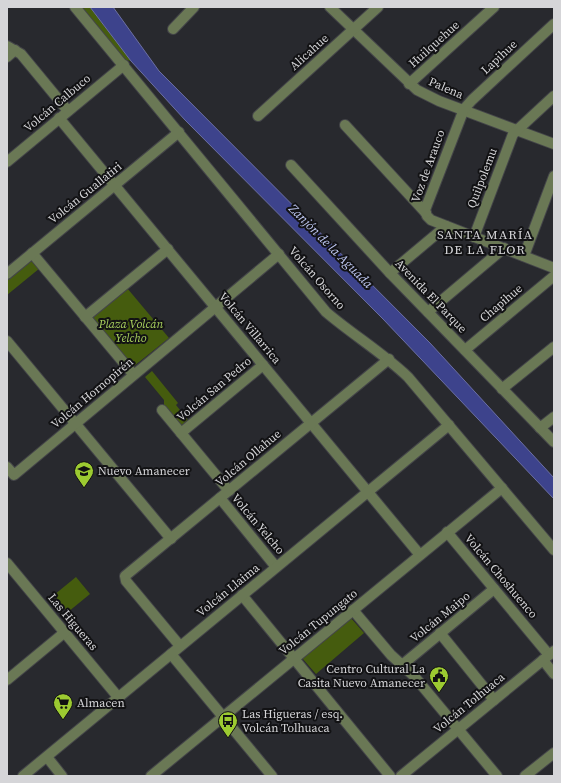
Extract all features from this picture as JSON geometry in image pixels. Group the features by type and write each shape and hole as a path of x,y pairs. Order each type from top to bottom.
{"street":[{"name":"Volcán Osorno","path":"75,7 326,312 352,334 389,359 408,377 554,550"},
{"path":"173,29 194,7"},
{"name":"Palena","path":"330,7 409,84 425,95 554,144"},
{"name":"Alicahue","path":"258,116 378,7"},
{"name":"Huilquehue","path":"409,84 494,7"},
{"name":"Lapihue","path":"464,109 554,24"},
{"path":"10,51 21,54 68,111"},
{"name":"Volcán Calbuco","path":"7,162 124,65"},
{"name":"Quilpolemu","path":"474,237 511,139 517,130 554,96"},
{"name":"Voz de Arauco","path":"464,109 426,206 426,213 431,220 554,268"},
{"name":"Volcán Villarrica","path":"59,118 420,555"},
{"path":"345,125 426,213"},
{"name":"Volcán Guallatiri","path":"7,274 179,132"},
{"name":"Avenida El Parque","path":"291,165 390,274 554,442"},
{"path":"524,256 554,176"},
{"path":"390,274 446,226"},
{"path":"428,312 504,248"},
{"path":"85,317 168,249"},
{"path":"32,253 133,374"},
{"name":"Volcán Hornopirén","path":"7,467 14,475 76,424 133,374 279,254"},
{"name":"Chapihue","path":"465,350 554,276"},
{"path":"7,341 171,539"},
{"path":"502,388 554,347"},
{"name":"Volcán Ollahue","path":"180,646 125,578 229,490 389,359"},
{"name":"Volcán San Pedro","path":"181,433 263,365"},
{"name":"Volcán Yelcho","path":"162,410 229,490"},
{"path":"540,428 554,417"},
{"name":"Volcán Llaima","path":"23,776 449,425"},
{"name":"Volcán Tupungato","path":"154,775 223,716 502,488"},
{"name":"Volcán Yelcho","path":"220,498 276,567"},
{"name":"Volcán Choshuenco","path":"447,532 549,655 554,674"},
{"name":"Las Higueras","path":"7,563 118,697"},
{"name":"Volcán Maipo","path":"402,665 494,589"},
{"path":"242,595 390,776"},
{"path":"353,610 391,655 414,676 497,776"},
{"path":"7,680 65,632"},
{"path":"440,634 494,700"},
{"path":"171,654 272,776"},
{"name":"Volcán Tolhuaca","path":"401,776 549,655"},
{"path":"525,776 554,752"},
{"path":"47,757 62,776"}],"green space":[{"path":"79,7 90,7 131,61 126,60 123,62"},
{"path":"29,260 34,262 40,268 7,295 7,278"},
{"name":"Plaza Volcán Yelcho","path":"127,288 169,338 134,366 128,365 93,323 93,317"},
{"path":"152,371 178,403 176,405 188,420 180,427 164,409 164,400 145,377"},
{"path":"76,577 90,594 68,612 54,595"},
{"path":"350,617 364,633 316,674 302,658"}],"water":[{"name":"Zanjón de la Aguada","path":"90,7 113,7 159,71 430,343 554,478 554,499 383,319 185,120 131,61"}],"place":[{"name":"Nuevo Amanecer","path":"84,488"},
{"name":"Centro Cultural La Casita Nuevo Amanecer","path":"439,693"},
{"name":"Almacen","path":"63,720"},
{"name":"Las Higueras / esq. Volcán Tolhuaca","path":"228,738"}],"district":[{"name":"SANTA MARÍA DE LA FLOR","path":"485,242"}]}
